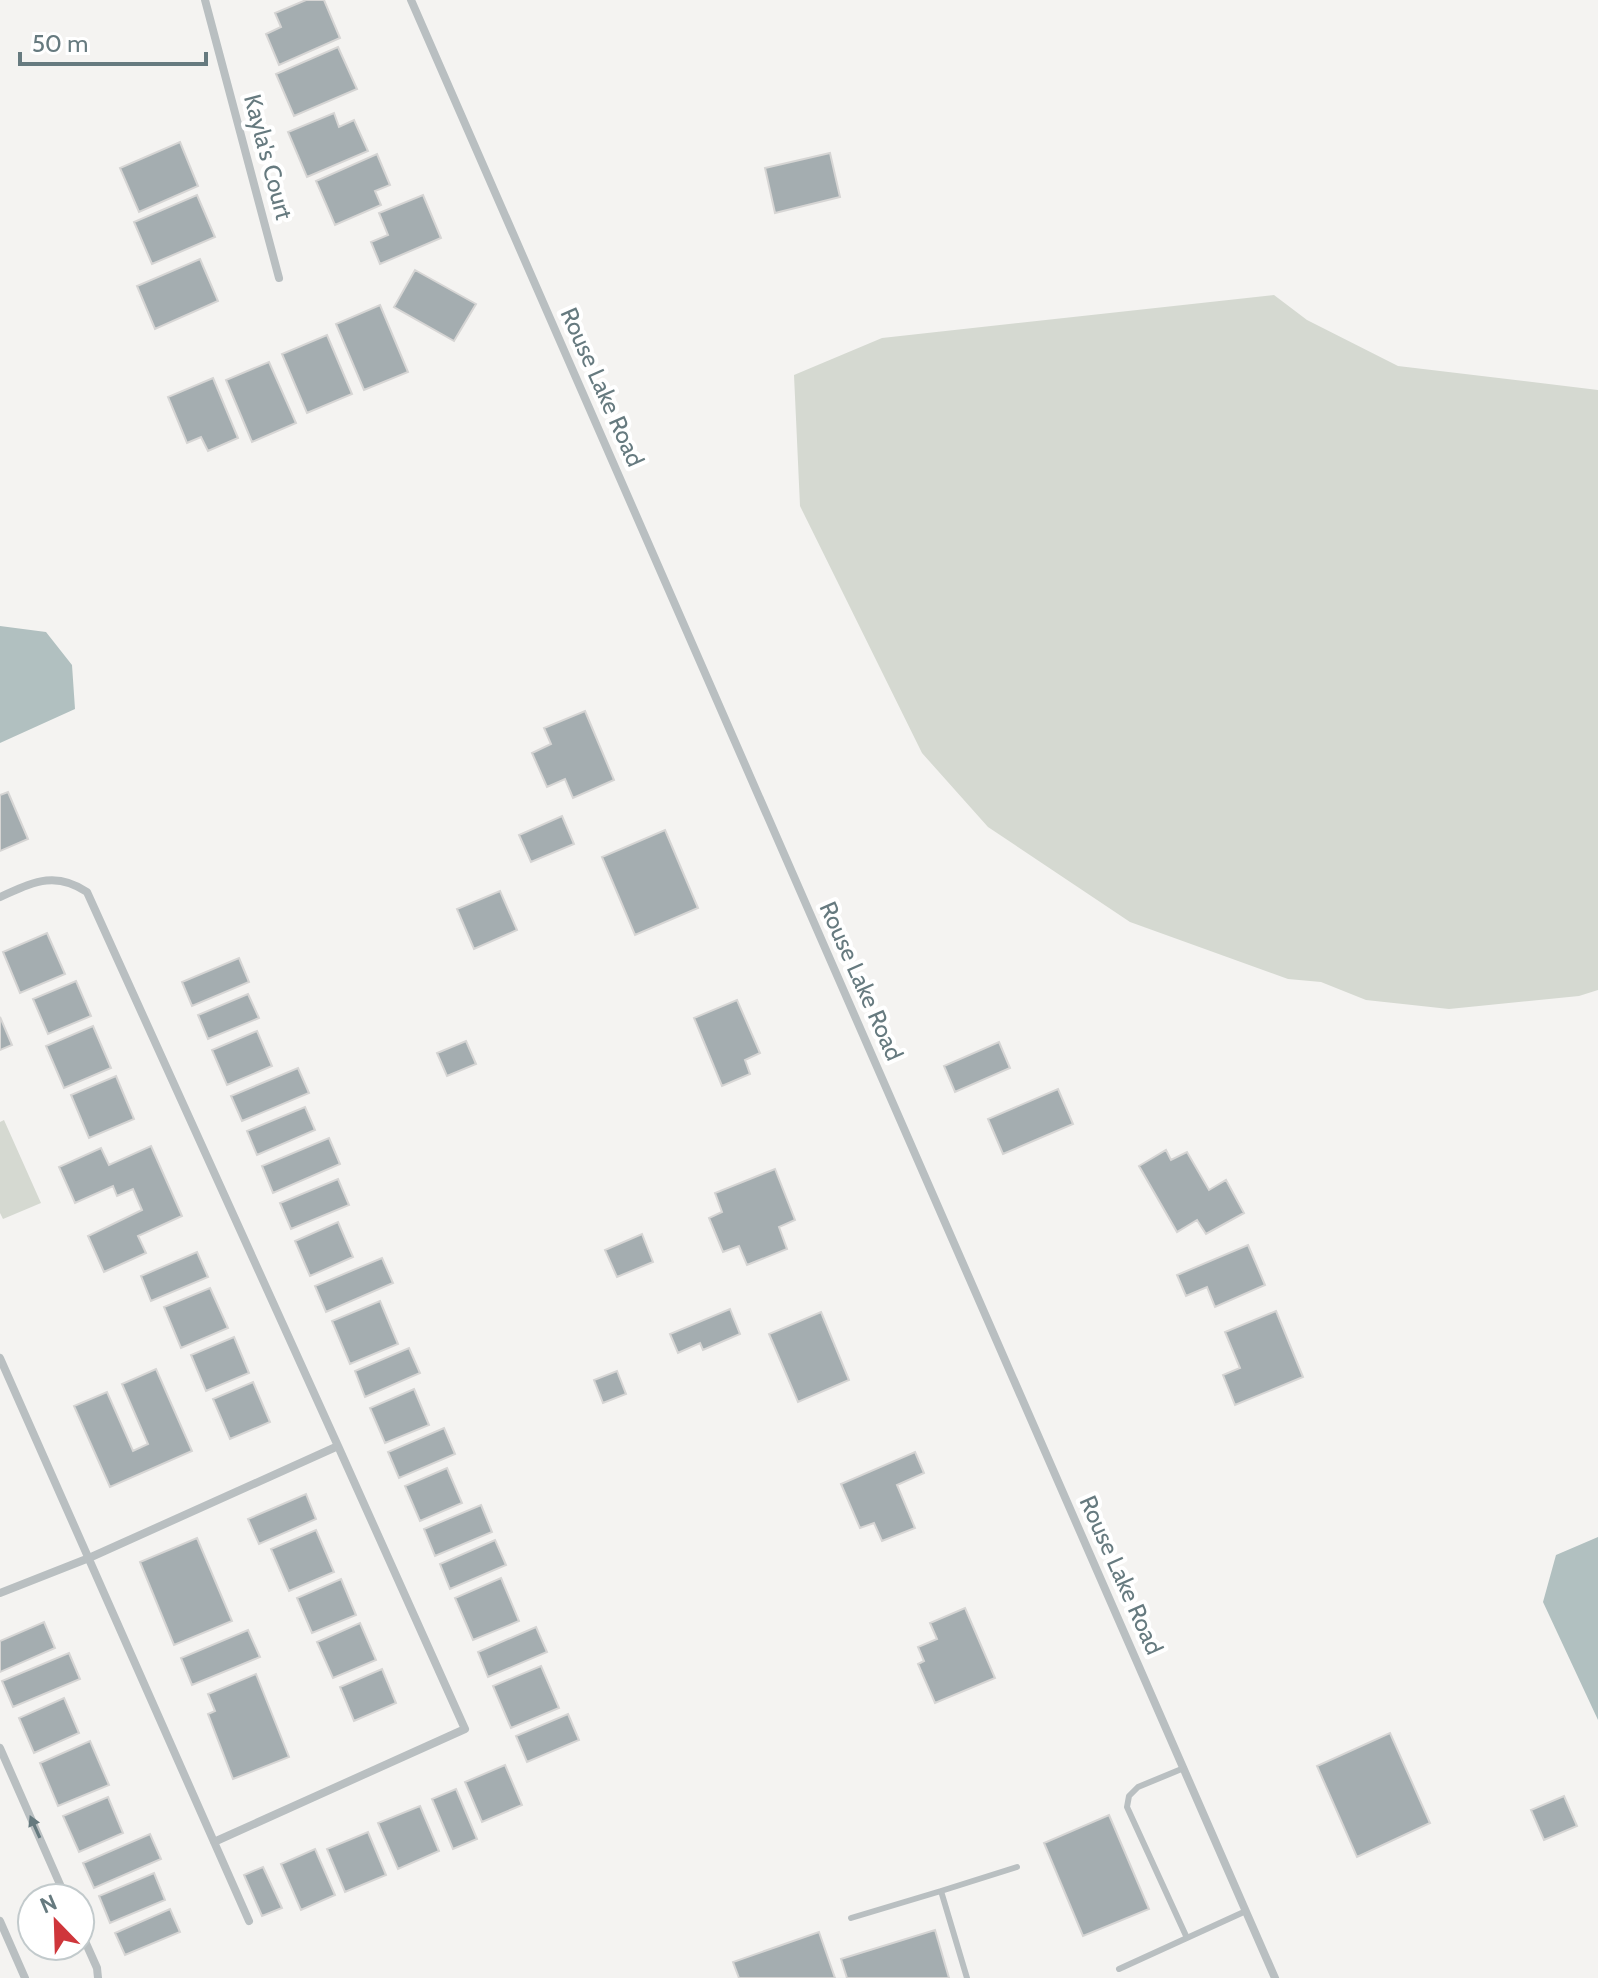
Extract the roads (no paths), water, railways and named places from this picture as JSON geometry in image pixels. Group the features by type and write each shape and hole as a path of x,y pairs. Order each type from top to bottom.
{"street":[{"name":"Kayla's Court","path":"205,0 279,278"},
{"name":"Rouse Lake Road","path":"411,0 1275,1978"},
{"path":"0,897 41,879 61,881 87,892 465,1729 214,1842"},
{"path":"0,1358 249,1921"},
{"path":"0,1593 89,1558 338,1446"},
{"path":"0,1748 59,1882"},
{"path":"0,1921 25,1978"}],"lane":[{"path":"1184,1768 1138,1787 1129,1796 1127,1807 1187,1938"},
{"path":"851,1918 1017,1867"},
{"path":"941,1891 967,1978"},
{"path":"1119,1969 1246,1911"}]}
